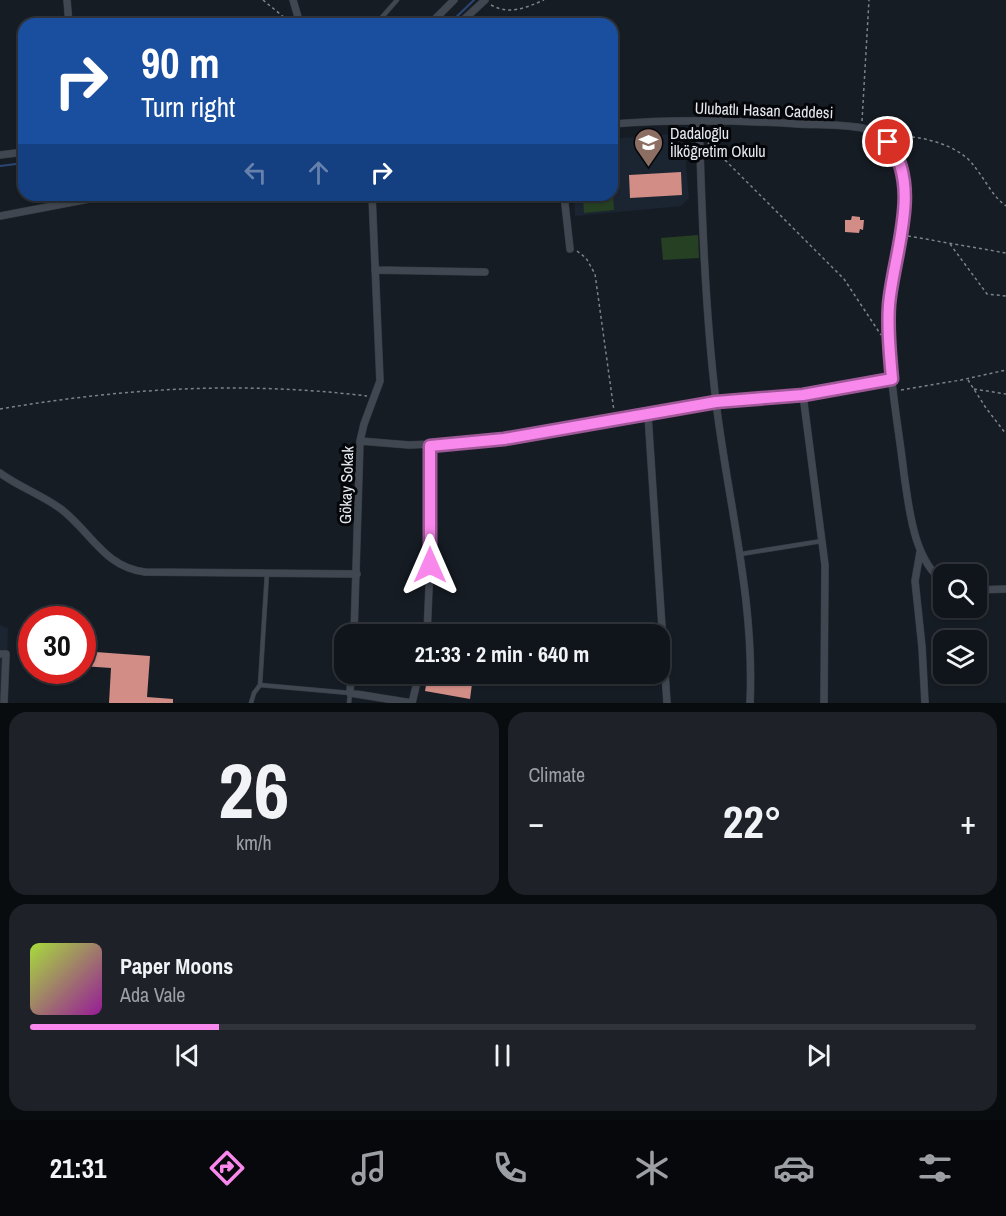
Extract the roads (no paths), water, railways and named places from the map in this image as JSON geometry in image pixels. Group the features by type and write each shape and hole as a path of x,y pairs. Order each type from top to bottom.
{"street":[{"path":"67,0 68,18"},
{"path":"293,0 298,18"},
{"path":"436,18 454,0"},
{"path":"466,18 485,0"},
{"name":"Ulubatlı Hasan Caddesi","path":"618,123 643,121 753,121 862,128 883,138 898,159 905,197 901,235 891,288 889,346 892,379"},
{"path":"699,121 705,265 716,402 741,554 748,617 750,703"},
{"path":"0,155 18,153"},
{"path":"0,216 79,201"},
{"name":"Gökay Sokak","path":"354,624 360,441 380,381 372,201"},
{"path":"565,201 570,249"},
{"path":"375,270 485,272"},
{"path":"360,441 430,446 481,442 716,402 803,395 892,379 907,497 920,552 933,573"},
{"path":"803,395 825,566 824,703"},
{"path":"648,415 667,703"},
{"path":"427,624 430,446"},
{"path":"0,473 61,509 82,528 108,558 129,569 145,572 357,574"},
{"path":"920,552 915,581 925,703"},
{"path":"987,590 1006,589"},
{"path":"0,654 6,654 2,692 4,703"},
{"path":"350,684 350,693 412,703 417,684"}],"lane":[{"path":"381,18 397,0"},
{"path":"741,554 822,542"},
{"path":"251,703 254,693 260,686 267,573"},
{"path":"260,686 350,693 349,703"}],"waterway":[{"path":"455,18 474,0"},
{"path":"0,166 18,164"}],"place":[{"name":"Dadaloğlu İlköğretim Okulu","path":"649,168"}]}
